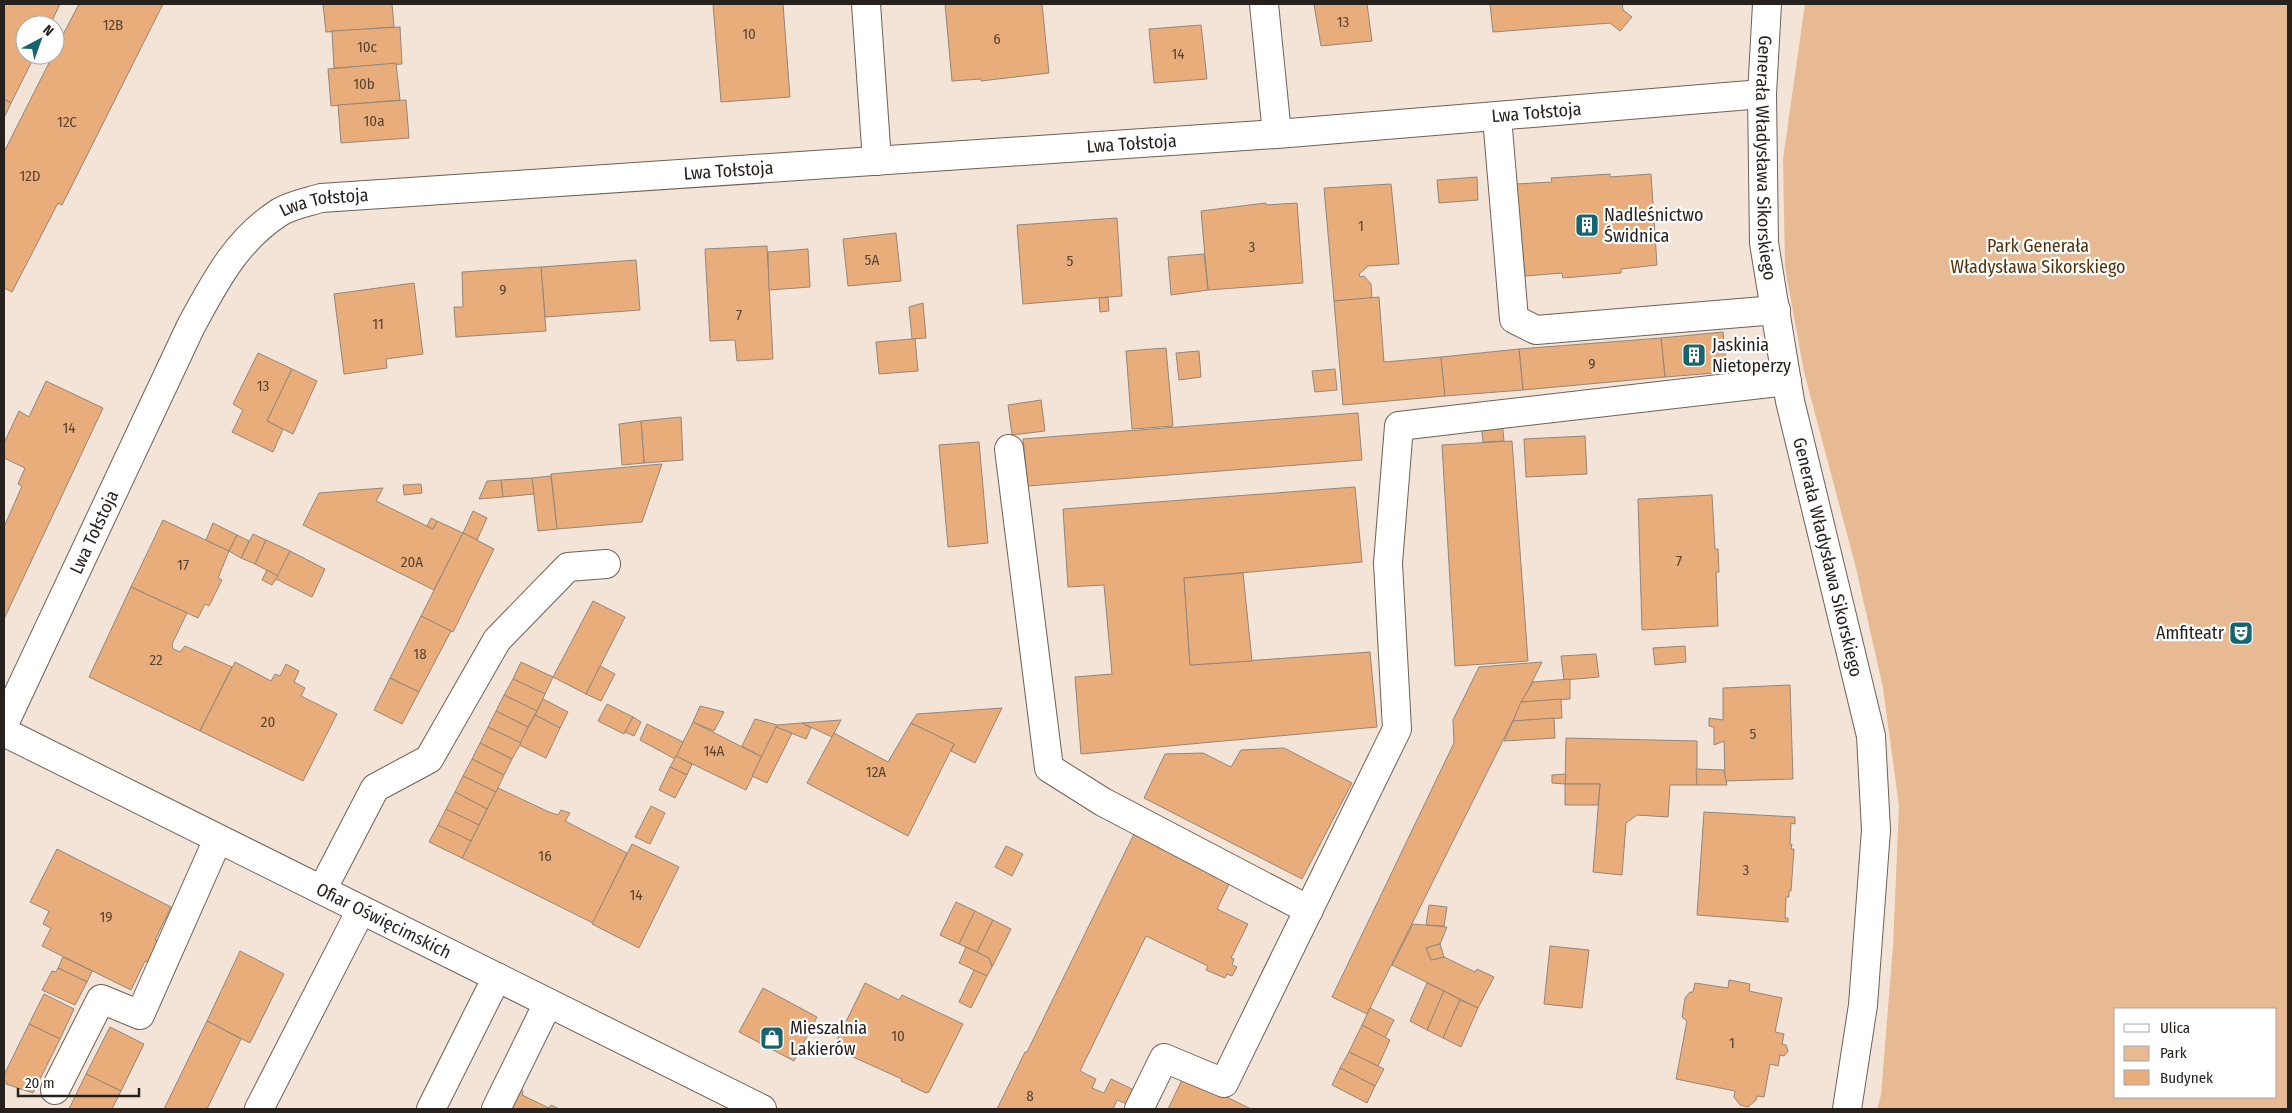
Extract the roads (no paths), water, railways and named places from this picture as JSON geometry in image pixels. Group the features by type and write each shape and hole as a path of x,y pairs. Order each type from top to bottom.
{"street":[{"path":"866,4 877,161"},
{"path":"1264,4 1277,134"},
{"name":"Generała Władysława Sikorskiego","path":"1766,4 1762,94 1764,243 1787,381 1870,736 1876,830 1863,1005 1847,1109"},
{"name":"Lwa Tołstoja","path":"4,724 156,398 215,281 246,238 282,211 321,198 1277,134 1762,94"},
{"path":"1497,116 1514,319 1536,330 1776,310"},
{"path":"1139,1109 1164,1058 1224,1084 1397,728 1388,563 1400,426 1787,381"},
{"path":"1009,449 1049,768 1104,802 1309,910"},
{"path":"322,890 376,788 429,759 497,640 568,567 606,564"},
{"name":"Ofiar Oświęcimskich","path":"4,732 762,1109"},
{"path":"55,1090 101,999 140,1015 218,839"},
{"path":"259,1109 361,910"},
{"path":"431,1109 496,977"},
{"path":"496,1109 548,1003"}],"place":[{"name":"Nadleśnictwo Świdnica","path":"1587,225"},
{"name":"Jaskinia Nietoperzy","path":"1694,355"},
{"name":"Amfiteatr","path":"2241,633"},
{"name":"Mieszalnia Lakierów","path":"772,1038"}],"park label":[{"name":"Park Generała Władysława Sikorskiego","path":"2038,256"}]}
